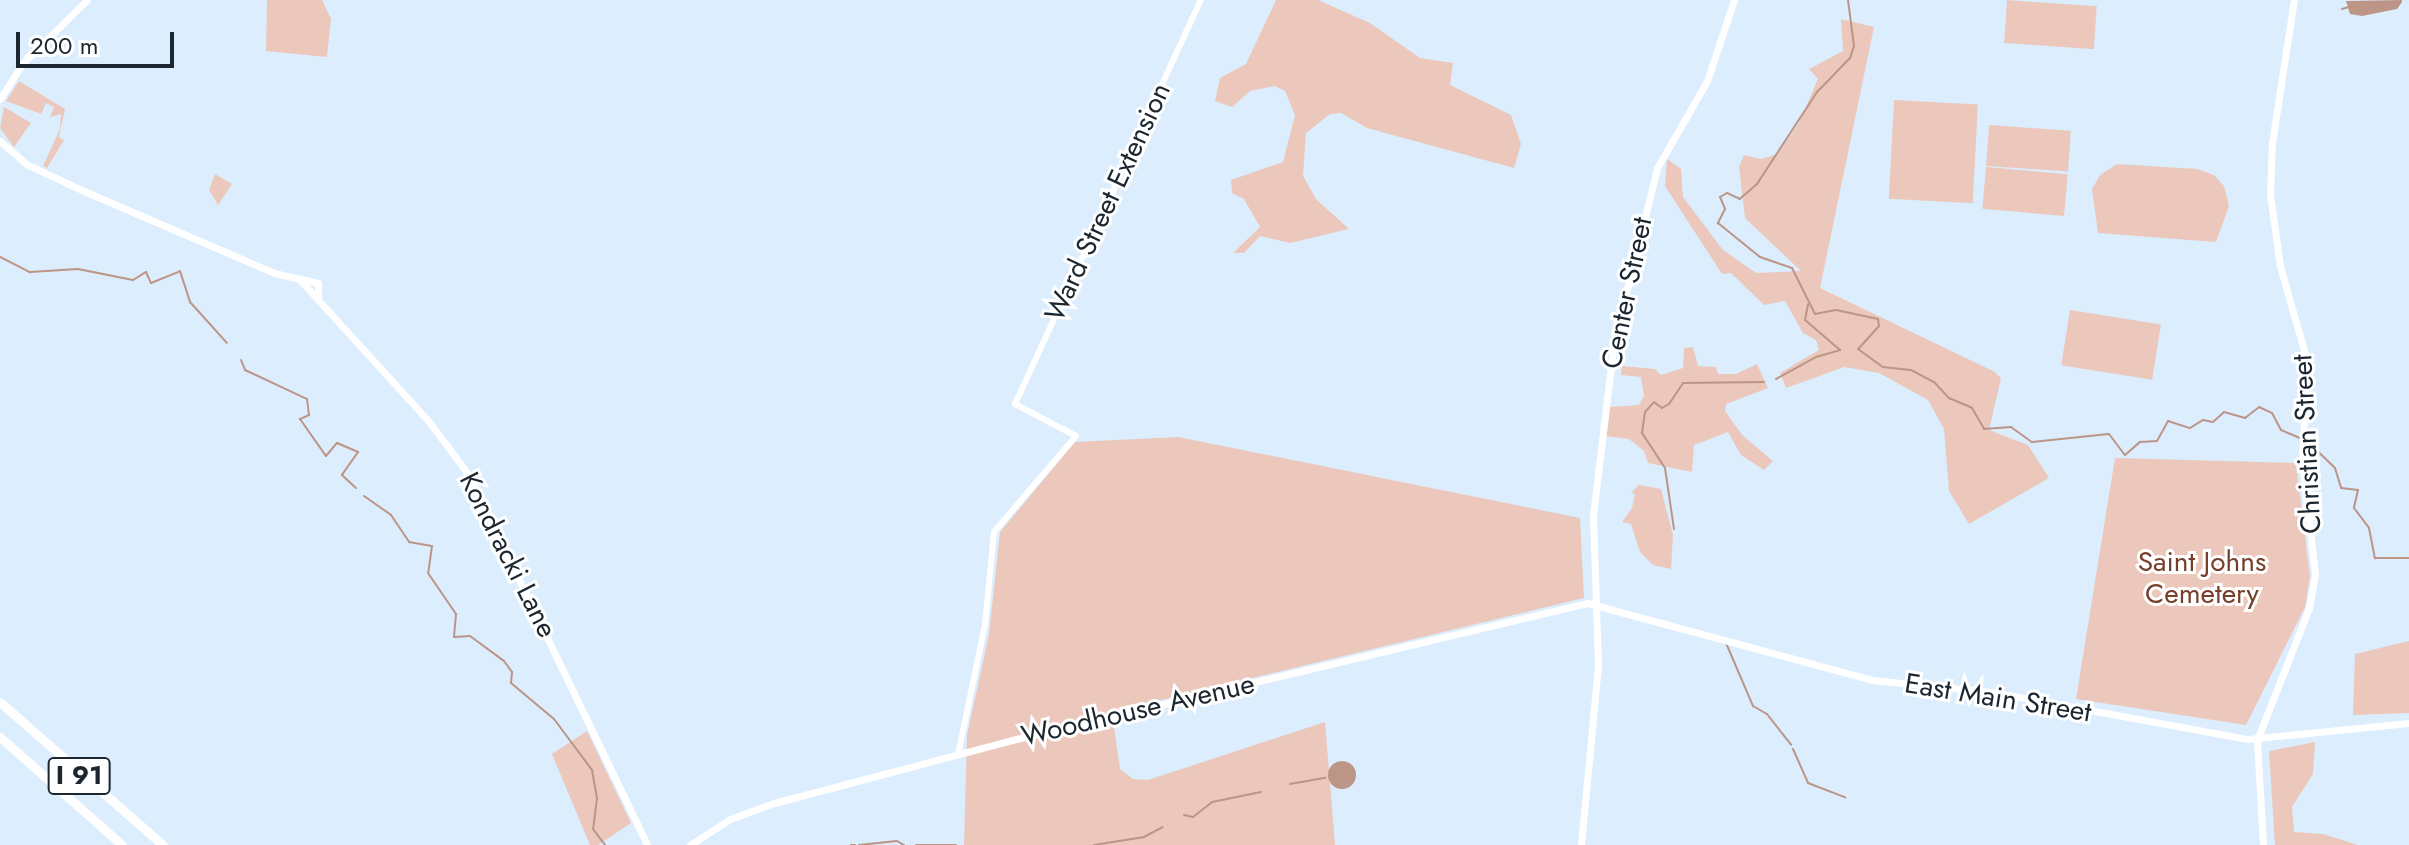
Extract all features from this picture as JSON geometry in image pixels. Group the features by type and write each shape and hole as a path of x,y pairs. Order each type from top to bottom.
{"highway":[{"name":"I 91","path":"0,702 163,845"},
{"name":"I 91","path":"0,737 122,845"}],"main road":[{"path":"0,99 4,84 87,0"},
{"name":"Center Street","path":"1581,845 1597,679 1592,534 1601,432 1631,258 1657,168 1707,81 1734,0"},
{"name":"Christian Street","path":"2257,740 2313,597 2302,438 2307,361 2282,276 2270,194 2272,143 2294,0"},
{"name":"Kondracki Lane","path":"0,141 43,172 301,281 318,299 430,423 473,481 647,845"},
{"path":"301,281 318,283 318,299"},
{"name":"East Main Street","path":"1595,603 1872,680 1991,692 2257,740 2409,723"},
{"name":"Woodhouse Avenue","path":"690,845 730,819 774,803 1523,616 1595,603"},
{"path":"2257,740 2263,845"}],"street":[{"name":"Ward Street Extension","path":"958,755 985,625 994,532 1076,436 1015,404 1201,0"}],"green space":[{"path":"267,0 322,0 331,19 327,57 266,51"},
{"path":"1276,0 1318,0 1370,23 1420,58 1453,63 1450,85 1511,115 1521,144 1514,168 1367,128 1341,113 1330,114 1306,133 1303,176 1316,199 1349,229 1290,243 1260,236 1244,253 1233,253 1260,227 1244,199 1232,193 1231,180 1283,162 1295,115 1285,91 1275,86 1250,91 1232,107 1215,101 1220,78 1246,64"},
{"path":"2007,0 2097,6 2094,49 2004,43"},
{"path":"1841,19 1874,27 1820,288 1995,372 2001,378 1989,430 2028,445 2049,478 1969,524 1949,491 1944,429 1928,400 1879,373 1844,367 1786,388 1780,373 1819,350 1816,340 1803,333 1785,301 1764,305 1731,273 1722,274 1665,186 1667,159 1681,169 1683,197 1723,250 1756,273 1801,271 1745,218 1739,167 1744,155 1761,159 1778,154 1799,123 1818,79 1809,69 1843,51"},
{"path":"19,81 65,109 59,137 64,140 47,168 43,166 60,129 61,114 50,117 54,107 46,103 41,114 6,101"},
{"path":"1894,100 1978,104 1973,203 1889,199"},
{"path":"4,107 31,123 14,147 0,128"},
{"path":"1989,125 2071,131 2068,172 1986,166"},
{"path":"2117,164 2197,169 2214,175 2224,186 2229,206 2216,242 2098,233 2092,189 2100,175"},
{"path":"1986,167 2068,174 2064,216 1982,209"},
{"path":"215,174 232,184 218,205 209,190"},
{"path":"2070,310 2161,324 2152,380 2061,365"},
{"path":"1693,347 1698,366 1716,367 1718,374 1736,374 1757,364 1768,388 1726,404 1725,411 1742,435 1773,461 1764,470 1741,455 1728,432 1694,445 1692,472 1648,463 1644,451 1629,439 1605,436 1609,407 1639,405 1644,396 1641,377 1621,375 1622,366 1655,369 1661,375 1683,368 1684,348"},
{"path":"1178,437 1580,518 1584,598 1112,712 1120,769 1133,779 1148,780 1325,722 1335,845 964,845 967,735 989,634 1000,532 1075,442"},
{"name":"Saint Johns Cemetery","path":"2115,458 2296,463 2310,576 2305,607 2246,725 2076,699"},
{"path":"1639,485 1661,489 1673,535 1671,569 1653,565 1640,552 1631,524 1622,522 1632,508 1635,494 1631,493"},
{"path":"2409,641 2409,713 2353,715 2355,654"},
{"path":"587,731 631,823 598,845 590,845 552,754"},
{"path":"2315,742 2313,774 2292,807 2294,832 2323,834 2358,845 2275,845 2269,751"}],"shaded area":[{"path":"2346,1 2402,2 2397,9 2362,16 2350,14"},
{"path":"1342,761 1352,765 1356,775 1352,785 1342,789 1332,785 1328,775 1332,765"}],"waterway":[{"path":"1848,0 1854,46 1850,58 1817,92 1757,184 1740,199 1727,193 1720,197 1725,209 1718,223 1760,257 1792,268 1815,314 1836,310 1878,319 1879,326 1858,349 1883,367 1911,370 1934,382 1949,398 1972,408 1984,429 2011,427 2032,442 2109,434 2125,455 2140,442 2157,441 2168,421 2190,428 2203,420 2213,422 2224,412 2245,418 2259,407 2272,413 2281,430 2300,438"},
{"path":"2342,9 2349,7"},
{"path":"0,257 30,272 78,269 133,280 146,272 151,283 180,271 190,302 227,343"},
{"path":"1776,379 1816,357 1840,350 1805,320 1808,304"},
{"path":"241,360 245,370 307,399 309,415 300,419 326,456 337,443 358,452 342,475 356,488"},
{"path":"1674,529 1665,468 1642,433 1645,412 1654,402 1662,408 1669,404 1683,383 1764,382"},
{"path":"2306,440 2335,468 2341,488 2358,490 2354,508 2369,528 2375,558 2409,558"},
{"path":"364,496 391,515 409,542 432,546 428,573 456,614 454,637 470,636 504,661 512,672 511,683 554,719 592,770 597,798 593,829 605,845"},
{"path":"1726,643 1753,706 1767,714 1791,745"},
{"path":"1793,749 1808,783 1845,797"},
{"path":"1290,784 1325,778"},
{"path":"1184,815 1193,817 1212,802 1261,792"},
{"path":"1094,845 1144,837 1163,827"},
{"path":"859,845 897,841 904,845"},
{"path":"916,845 956,845"}]}
